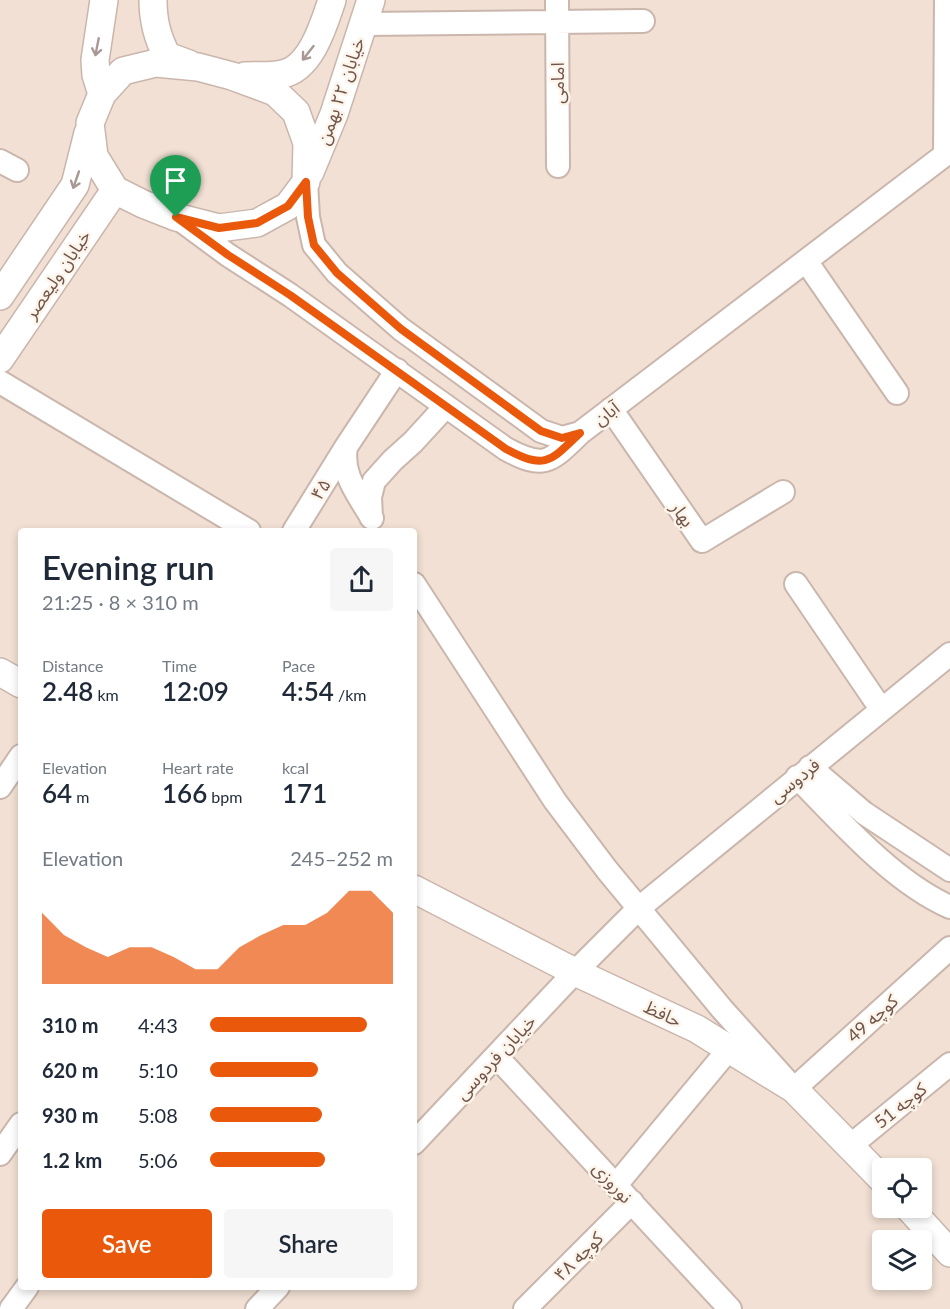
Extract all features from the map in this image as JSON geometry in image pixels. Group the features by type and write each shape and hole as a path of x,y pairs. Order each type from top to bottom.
{"street":[{"path":"102,94 96,75 95,60 104,0"},
{"path":"153,0 153,20 167,56 275,92 296,112 306,143 306,182 288,206 257,223 219,228 176,217 143,204 115,190 94,156 90,123 102,94 123,71 156,63 198,67"},
{"name":"خیابان ۲۲ بهمن","path":"232,76 283,74 296,69 318,40 332,0"},
{"path":"946,0 947,153"},
{"path":"367,12 557,11 642,21"},
{"name":"امامی","path":"557,11 558,166"},
{"name":"خیابان ۲۲ بهمن","path":"306,182 334,114 367,12"},
{"name":"خیابان ولیعصر","path":"0,296 75,185 90,123"},
{"name":"آبان","path":"306,182 308,217 314,245 337,273 401,329 541,431 562,438 580,433 947,153"},
{"name":"خیابان ولیعصر","path":"0,359 115,190"},
{"path":"176,217 397,370 506,449 523,458 540,462 556,456 580,433"},
{"path":"806,261 897,393"},
{"name":"۴۵","path":"296,528 397,370"},
{"path":"0,382 244,528"},
{"path":"376,525 370,497 374,481 446,406"},
{"name":"بهار","path":"611,409 702,541 783,492"},
{"path":"346,447 344,460 347,472 376,525"},
{"path":"796,584 881,709"},
{"path":"417,589 555,801 607,870 722,1010 794,1089"},
{"name":"فردوسی","path":"575,972 639,908 950,654"},
{"path":"0,672 18,682"},
{"path":"0,787 18,760"},
{"path":"804,772 949,868"},
{"path":"804,772 843,825 918,889 950,907"},
{"name":"حافظ","path":"417,892 575,972 697,1029 794,1089 872,1169"},
{"name":"کوچه 49","path":"794,1089 950,948"},
{"name":"خیابان فردوسی","path":"417,1140 575,972"},
{"path":"616,1185 729,1049"},
{"name":"نوروزی","path":"496,1056 730,1309"},
{"name":"کوچه 51","path":"850,1146 950,1064"},
{"path":"0,1154 18,1128"},
{"name":"کوچه ۴۸","path":"525,1309 632,1202"},
{"path":"918,1218 950,1253"},
{"path":"11,1309 25,1290"},
{"path":"257,1309 275,1290"}],"shaded area":[{"path":"0,0 950,0 950,1309 0,1309"}],"route":[{"path":"306,182 308,217 314,245 337,273 401,329 541,431 562,438 580,433 556,456 540,462 523,458 506,449 397,370 176,217 219,228 257,223 288,206 306,182"}]}
